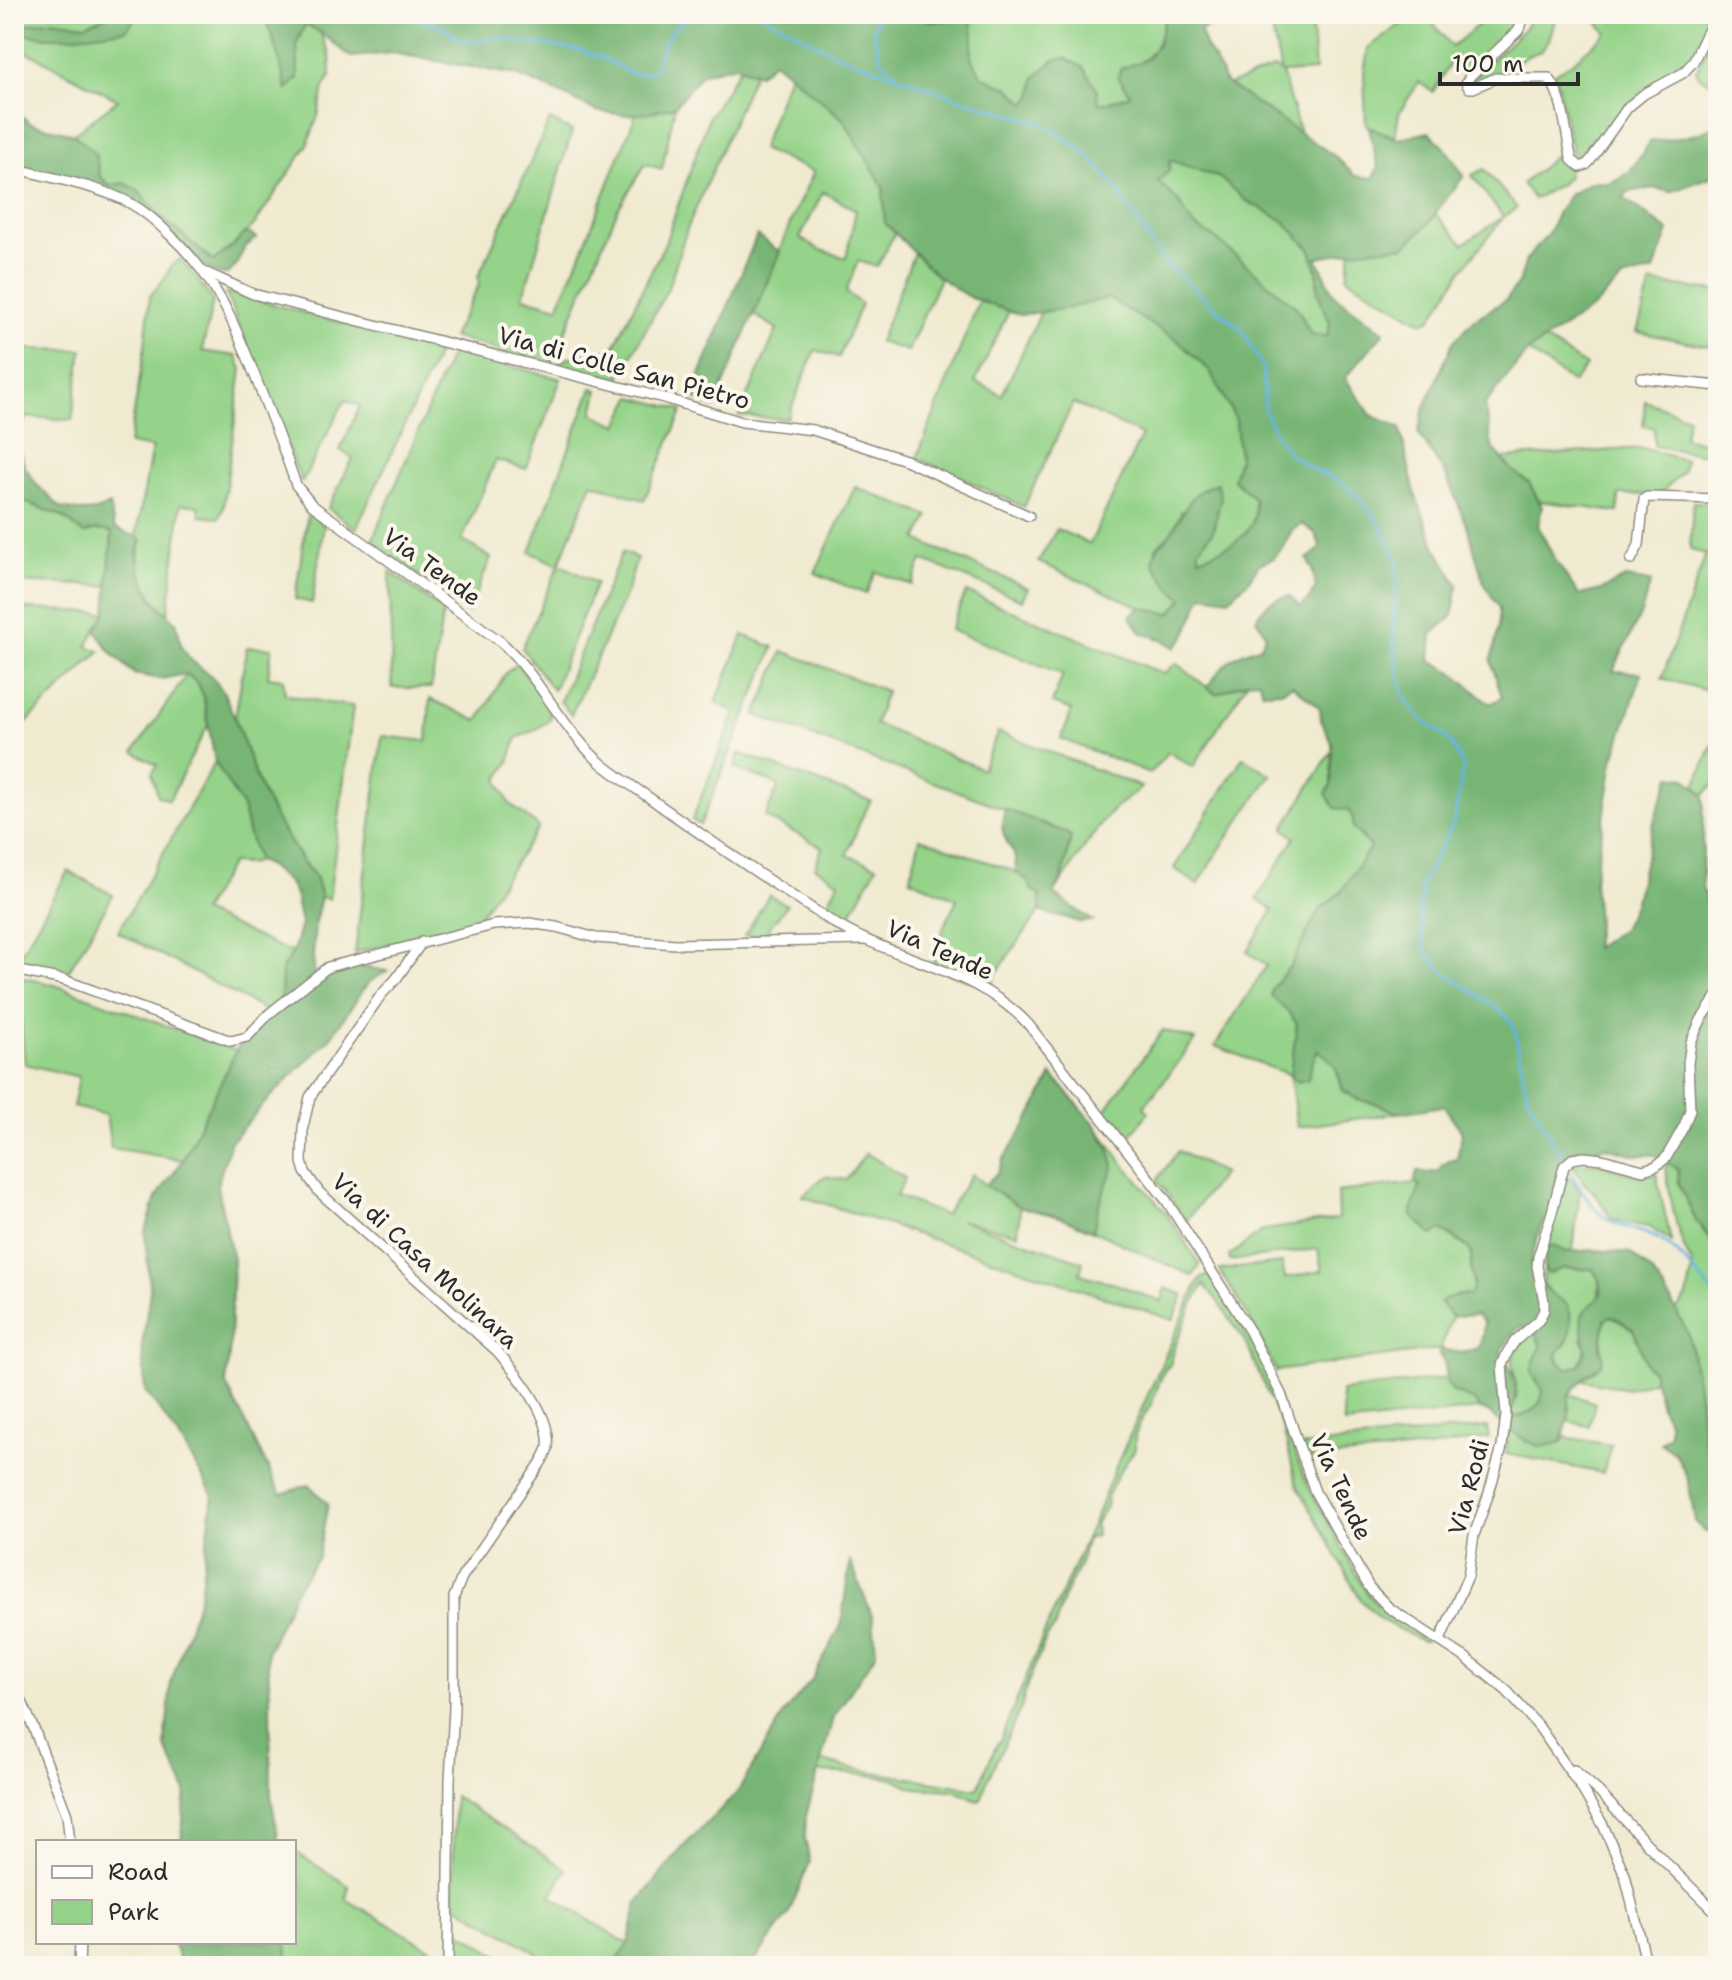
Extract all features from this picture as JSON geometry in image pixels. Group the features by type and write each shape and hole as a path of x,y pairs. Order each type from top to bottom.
{"street":[{"path":"1266,14 1282,18 1294,14"},
{"path":"1520,14 1522,23 1518,31 1466,83 1473,88 1496,78 1549,78 1562,111 1572,160 1580,167 1590,161 1628,107 1644,94 1683,73 1693,62 1716,14"},
{"name":"Via Tende","path":"14,168 118,197 156,221 176,240 204,271 234,322 296,485 312,505 501,642 525,666 571,729 602,763 700,834 833,922 983,990 1006,1004 1028,1024 1166,1200 1249,1330 1277,1384 1315,1492 1375,1595 1389,1608 1483,1670 1507,1691 1526,1710 1564,1761 1600,1818 1617,1855 1632,1897 1647,1966"},
{"name":"Via di Colle San Pietro","path":"204,271 253,294 664,398 742,422 827,434 905,460 1029,516"},
{"path":"1641,378 1718,386"},
{"path":"1631,560 1639,545 1644,499 1718,499"},
{"path":"14,970 64,980 231,1041 247,1037 270,1013 328,967 473,929 529,923 596,938 676,944 868,940"},
{"name":"Via di Casa Molinara","path":"422,942 310,1097 301,1146 305,1172 319,1192 498,1352 531,1395 540,1411 548,1438 540,1464 462,1577 454,1597 448,1966"},
{"name":"Via Rodi","path":"1440,1640 1468,1576 1474,1535 1502,1447 1506,1415 1502,1365 1515,1341 1539,1320 1544,1310 1538,1257 1564,1166 1579,1157 1643,1170 1656,1166 1666,1158 1690,1110 1688,1063 1691,1042 1718,995"},
{"path":"14,1684 67,1815 70,1840"},
{"path":"1564,1761 1599,1792 1718,1914"},
{"path":"79,1966 80,1944"}],"green space":[{"path":"14,14 112,14 85,25 53,20 23,32 59,37 126,30 139,14 260,14 273,38 287,89 298,78 297,43 305,24 320,32 330,55 331,74 307,146 254,225 213,261 160,216 137,190 125,183 109,186 100,176 95,153 73,134 118,100 14,46"},
{"path":"112,14 139,14 126,30 59,37 23,32 28,24 53,20 85,25"},
{"path":"260,14 917,14 931,22 971,20 971,58 983,77 1008,87 1026,104 1033,95 1035,78 1052,61 1065,58 1083,67 1097,89 1098,103 1131,95 1118,77 1120,69 1147,59 1158,44 1166,14 1225,14 1201,31 1224,82 1336,157 1355,176 1373,178 1378,167 1369,128 1398,139 1429,132 1445,148 1464,176 1423,229 1405,246 1317,258 1334,295 1384,332 1345,378 1371,415 1400,428 1415,494 1436,548 1458,585 1452,617 1432,634 1430,660 1453,672 1490,704 1502,698 1491,661 1499,626 1499,608 1484,583 1468,528 1446,475 1418,433 1424,409 1453,342 1475,319 1506,300 1520,280 1526,260 1548,234 1569,195 1591,182 1610,183 1630,171 1651,141 1686,137 1718,124 1718,174 1671,192 1653,188 1628,192 1623,198 1669,231 1654,271 1622,279 1594,307 1528,351 1485,404 1492,447 1512,470 1529,483 1542,507 1538,526 1555,560 1579,595 1602,590 1625,578 1651,582 1641,613 1613,671 1642,673 1613,761 1594,881 1597,924 1594,948 1622,929 1634,905 1656,814 1671,776 1686,778 1704,795 1702,887 1711,919 1718,917 1718,1249 1696,1221 1679,1183 1678,1170 1656,1155 1636,1155 1606,1147 1581,1149 1570,1152 1560,1162 1547,1215 1532,1257 1532,1272 1546,1290 1565,1302 1569,1309 1569,1336 1557,1353 1557,1360 1567,1369 1579,1366 1584,1357 1586,1348 1581,1320 1586,1309 1600,1296 1601,1286 1592,1269 1564,1268 1548,1274 1544,1267 1545,1250 1551,1245 1567,1252 1594,1250 1630,1253 1652,1272 1689,1336 1704,1439 1714,1460 1718,1489 1718,1537 1704,1531 1695,1521 1688,1480 1676,1454 1660,1443 1669,1435 1669,1423 1661,1407 1653,1372 1647,1366 1633,1329 1618,1319 1610,1316 1605,1320 1600,1350 1602,1363 1569,1394 1569,1415 1562,1442 1542,1447 1526,1441 1490,1413 1480,1409 1474,1401 1452,1391 1447,1383 1440,1349 1462,1353 1478,1348 1484,1322 1477,1315 1452,1317 1440,1303 1451,1297 1471,1294 1471,1254 1463,1244 1441,1230 1432,1235 1412,1216 1412,1209 1420,1186 1415,1178 1418,1171 1439,1171 1446,1163 1457,1159 1462,1132 1444,1106 1398,1113 1357,1099 1343,1090 1335,1067 1318,1050 1308,1079 1298,1082 1290,1075 1297,1024 1271,996 1272,989 1291,965 1319,910 1341,892 1371,846 1353,827 1353,818 1348,810 1335,808 1326,794 1331,785 1332,743 1321,720 1319,707 1292,685 1281,691 1263,692 1259,680 1248,681 1216,694 1207,687 1230,661 1261,646 1266,634 1256,619 1266,606 1274,600 1290,596 1301,607 1308,600 1316,588 1307,559 1321,548 1315,533 1302,524 1292,530 1274,558 1259,564 1249,580 1229,599 1203,595 1185,636 1175,648 1161,639 1142,633 1130,616 1140,607 1170,614 1183,599 1171,589 1153,563 1154,556 1189,502 1200,491 1217,483 1221,497 1213,531 1199,549 1199,558 1239,539 1251,526 1254,517 1254,498 1233,479 1239,458 1236,420 1210,371 1177,340 1108,298 1069,308 1020,315 967,296 936,275 885,223 883,186 843,119 774,61 759,74 735,65 701,74 675,106 625,115 596,111 517,75 392,53 351,57 305,24 297,43 298,78 287,90 265,20","holes":["1170,160 1220,178 1245,200 1284,221 1311,250 1317,270 1318,293 1330,323 1327,336 1311,335 1298,309 1215,238 1192,224 1179,202 1158,181 1169,171","1521,1326 1535,1331 1541,1347 1531,1373 1542,1395 1535,1408 1518,1417 1511,1414 1515,1382 1500,1352"]},
{"path":"917,14 1167,16 1151,53 1118,77 1131,95 1098,103 1033,95 1026,104 1008,87 983,78 971,58 973,36 948,20 930,22"},
{"path":"1311,14 1315,71 1282,73 1300,133 1229,85 1274,68 1281,72 1271,25"},
{"path":"1415,14 1426,14 1452,47 1491,14 1516,14 1517,24 1465,76 1451,62 1433,92 1419,82 1399,113 1395,137 1366,125 1364,73 1368,48"},
{"path":"1528,14 1557,14 1549,40 1541,51 1476,86 1470,83 1525,28 1530,19"},
{"path":"1601,14 1711,14 1693,56 1678,72 1626,106 1583,160 1578,161 1573,155 1555,73 1607,33 1596,20"},
{"path":"1717,27 1718,84 1705,80 1696,71"},
{"path":"740,67 754,73 687,229 668,288 619,379 557,365 566,358 613,349 665,243 709,117"},
{"path":"789,74 843,119 883,186 885,223 895,233 877,267 858,261 846,292 861,304 839,357 815,350 787,419 739,416 777,329 753,314 814,172 761,149","holes":["823,192 856,210 846,258 818,249 800,238"]},
{"path":"675,106 662,169 645,164 617,211 551,365 452,337 479,285 478,277 550,120 572,131 523,297 558,307 636,114"},
{"path":"14,109 30,123 73,134 95,153 100,176 109,186 125,183 137,190 160,216 213,261 246,232 257,238 245,247 228,274 218,274 202,265 137,203 14,166"},
{"path":"1565,148 1569,175 1561,184 1534,199 1522,184"},
{"path":"1170,159 1220,178 1245,200 1284,221 1311,250 1317,270 1318,293 1330,323 1327,337 1311,335 1298,309 1215,238 1192,224 1179,202 1157,180 1169,171"},
{"path":"1484,169 1517,208 1504,217 1462,270 1430,320 1418,320 1347,278 1351,251 1405,246 1436,214 1463,244 1503,217 1472,175"},
{"path":"757,235 780,252 714,408 691,397"},
{"path":"914,253 940,278 908,351 879,342"},
{"path":"180,259 213,301 202,351 236,356 242,369 223,509 219,518 200,516 199,506 181,504 168,614 148,590 138,561 142,540 136,535 152,448 129,444 150,296 172,265"},
{"path":"1651,283 1718,291 1718,348 1637,332"},
{"path":"226,294 440,349 356,529 328,508 353,458 340,450 360,406 345,400 302,482"},
{"path":"14,295 23,295 18,349 82,350 72,420 26,417 15,444"},
{"path":"1108,298 1177,340 1210,371 1236,420 1239,458 1233,479 1254,498 1255,516 1251,527 1239,540 1224,549 1199,559 1199,549 1213,531 1182,511 1171,533 1155,548 1171,589 1183,599 1170,614 1140,607 1038,562 1057,529 1090,544 1142,435 1073,403 1024,507 917,458 979,301 1009,311 975,382 1002,395 1041,312"},
{"path":"1545,340 1586,366 1573,383 1528,351"},
{"path":"452,351 561,379 526,469 496,460 462,540 491,558 468,613 372,541"},
{"path":"592,388 598,390 593,414 618,425 632,397 683,410 644,500 592,483 559,564 596,583 553,690 522,648 559,565 530,552"},
{"path":"1645,401 1688,417 1684,437 1713,445 1718,435 1718,457 1654,446 1654,428 1643,426"},
{"path":"14,444 37,485 61,508 85,512 110,505 114,528 142,540 137,552 140,571 152,599 176,622 182,648 192,661 211,676 223,691 262,793 303,863 315,876 321,897 315,922 315,976 345,964 387,971 368,983 330,1038 231,1141 217,1185 233,1260 226,1384 281,1494 309,1485 328,1504 318,1557 295,1591 267,1652 271,1796 279,1840 181,1840 186,1791 165,1746 171,1682 200,1595 213,1495 179,1437 145,1391 142,1345 150,1292 145,1233 156,1198 183,1160 241,1041 281,1003 282,969 293,952 301,924 295,894 289,883 258,861 243,808 215,762 199,685 187,674 161,679 134,674 109,650 96,630 106,613 112,532 97,530 84,534 62,516 20,500 14,492"},
{"path":"1642,448 1685,460 1683,471 1660,494 1619,495 1618,512 1539,501 1529,483 1502,458"},
{"path":"855,487 929,516 917,540 1028,588 1022,600 922,560 912,585 876,572 866,594 815,573"},
{"path":"14,500 62,516 84,534 97,530 112,532 108,586 14,582"},
{"path":"1693,502 1718,502 1718,692 1662,678 1706,554 1690,550"},
{"path":"308,511 324,525 312,603 295,599"},
{"path":"622,552 637,558 626,594 571,715 560,701"},
{"path":"390,571 443,611 431,688 392,688"},
{"path":"966,592 1164,674 1176,663 1216,694 1248,681 1193,767 1168,752 1150,773 1061,739 1072,710 1052,703 1063,674 950,630"},
{"path":"14,608 106,613 87,646 100,651 14,735"},
{"path":"743,635 774,647 700,825 692,820 735,713 716,702"},
{"path":"247,647 272,648 268,677 283,679 285,694 353,706 329,899 321,897 315,876 261,791 235,718"},
{"path":"783,651 886,691 875,724 982,769 998,732 1141,787 1104,821 1054,894 1062,879 1071,837 1065,832 756,715"},
{"path":"517,663 543,698 550,720 517,738 509,762 498,780 509,803 539,827 476,921 355,953 382,736 427,741 430,699 478,721 505,674"},
{"path":"187,674 199,685 208,725 169,800 158,796 152,774 157,765 134,752"},
{"path":"1718,731 1718,780 1704,795 1695,786"},
{"path":"1332,750 1331,785 1353,818 1360,836 1371,847 1341,892 1319,910 1291,965 1272,989 1271,996 1297,1024 1295,1044 1308,1079 1317,1049 1333,1060 1343,1091 1398,1113 1297,1127 1290,1075 1215,1046 1267,965 1247,952 1273,910 1257,899 1295,838 1284,828"},
{"path":"739,753 871,801 847,855 877,866 846,923 823,910 839,882 815,867 822,847 765,817 779,785 735,768"},
{"path":"1243,757 1271,775 1198,885 1174,868"},
{"path":"215,762 243,808 258,861 231,863 202,912 293,952 282,969 281,1003 270,1013 118,932"},
{"path":"1005,809 1071,836 1062,879 1054,894 1093,921 1078,922 1040,911 1040,895 1016,872 1014,854 1003,832"},
{"path":"920,838 1016,872 1040,895 1040,911 996,974 991,988 932,967 943,929 957,899 910,879"},
{"path":"68,871 113,895 65,977 14,965"},
{"path":"769,895 787,905 764,934 744,936"},
{"path":"16,976 52,984 236,1051 183,1160 111,1148 106,1115 73,1107 79,1077 25,1064"},
{"path":"1163,1030 1195,1040 1144,1107 1149,1112 1126,1141 1104,1112"},
{"path":"1052,1075 1094,1123 1109,1148 1114,1165 1093,1231 1060,1217 1020,1207 985,1185 998,1172"},
{"path":"1094,1123 1167,1214 1200,1265 1193,1276 1093,1231 1109,1148"},
{"path":"1178,1151 1223,1173 1186,1221 1157,1180"},
{"path":"866,1153 905,1178 896,1196 945,1215 972,1174 1020,1207 1018,1234 960,1220 1083,1262 1080,1274 1161,1302 1166,1288 1184,1295 1173,1320 802,1196 825,1176 846,1180"},
{"path":"1599,1163 1639,1176 1656,1173 1671,1241 1649,1227 1611,1218 1573,1165"},
{"path":"1668,1163 1678,1170 1679,1183 1696,1221 1718,1249 1718,1489 1714,1460 1704,1439 1689,1336 1675,1311 1687,1297 1693,1265 1675,1218 1665,1167"},
{"path":"1565,1177 1570,1178 1580,1190 1573,1251 1567,1252 1551,1245 1545,1250 1558,1210"},
{"path":"1416,1183 1420,1186 1412,1216 1431,1234 1441,1230 1469,1249 1472,1259 1475,1286 1471,1295 1446,1311 1452,1317 1440,1349 1276,1371 1248,1315 1219,1270 1282,1263 1285,1278 1322,1271 1318,1249 1230,1261 1229,1256 1264,1230 1338,1219 1337,1192"},
{"path":"1544,1267 1548,1274 1564,1268 1592,1269 1597,1276 1599,1293 1582,1339 1586,1348 1579,1366 1567,1369 1557,1357 1569,1338 1554,1296 1543,1285"},
{"path":"1208,1275 1249,1338 1268,1374 1308,1485 1365,1590 1378,1606 1427,1637 1426,1641 1381,1620 1361,1600 1297,1485 1283,1429 1245,1341 1204,1284 1192,1305 1171,1363 1164,1371 1139,1425 1135,1449 1117,1476 1107,1497 1106,1507 1095,1524 1096,1536 1086,1541 1055,1626 1046,1639 1021,1708 981,1800 955,1791 914,1788 880,1777 817,1772 820,1760 844,1767 977,1789 1195,1289 1200,1279"},
{"path":"1610,1316 1633,1329 1655,1380 1628,1389 1582,1380 1597,1368 1603,1357 1604,1324"},
{"path":"1533,1330 1541,1347 1534,1370 1542,1395 1535,1408 1518,1418 1511,1414 1517,1395 1512,1361 1515,1349"},
{"path":"1446,1378 1452,1391 1474,1401 1480,1409 1344,1424 1341,1391"},
{"path":"1569,1394 1595,1403 1589,1426 1568,1421"},
{"path":"1487,1427 1489,1438 1429,1448 1308,1459 1302,1446"},
{"path":"1510,1429 1529,1441 1546,1445 1562,1442 1565,1437 1611,1445 1603,1473 1506,1454"},
{"path":"850,1561 873,1618 876,1653 833,1718 806,1816 805,1839 810,1862 788,1915 751,1966 613,1966 628,1944 638,1902 684,1846 737,1793 785,1712 812,1680 841,1626"},
{"path":"454,1796 566,1869 551,1896 628,1944 613,1966 533,1966 538,1954 453,1903"},
{"path":"296,1852 349,1886 346,1899 443,1956 444,1966 288,1966 287,1944 296,1944"},
{"path":"453,1927 516,1966 453,1966"},
{"path":"287,1944 288,1966 182,1966 174,1946"}],"waterway":[{"path":"407,14 442,26 458,38 479,42 498,38 579,50 603,58 632,74 646,74 657,68 669,35 681,22 698,14"},
{"path":"761,14 836,54 958,98 1043,124 1084,151 1113,184 1161,258 1242,330 1263,368 1265,410 1274,432 1289,454 1354,492 1376,518 1398,561 1393,635 1405,698 1420,718 1453,746 1463,767 1454,822 1422,883 1420,911 1425,952 1445,973 1495,1006 1510,1020 1515,1031 1527,1095 1564,1160"},
{"path":"878,14 873,33 882,61 899,76"},
{"path":"1568,1167 1600,1213 1615,1223 1661,1240 1718,1297"}]}
